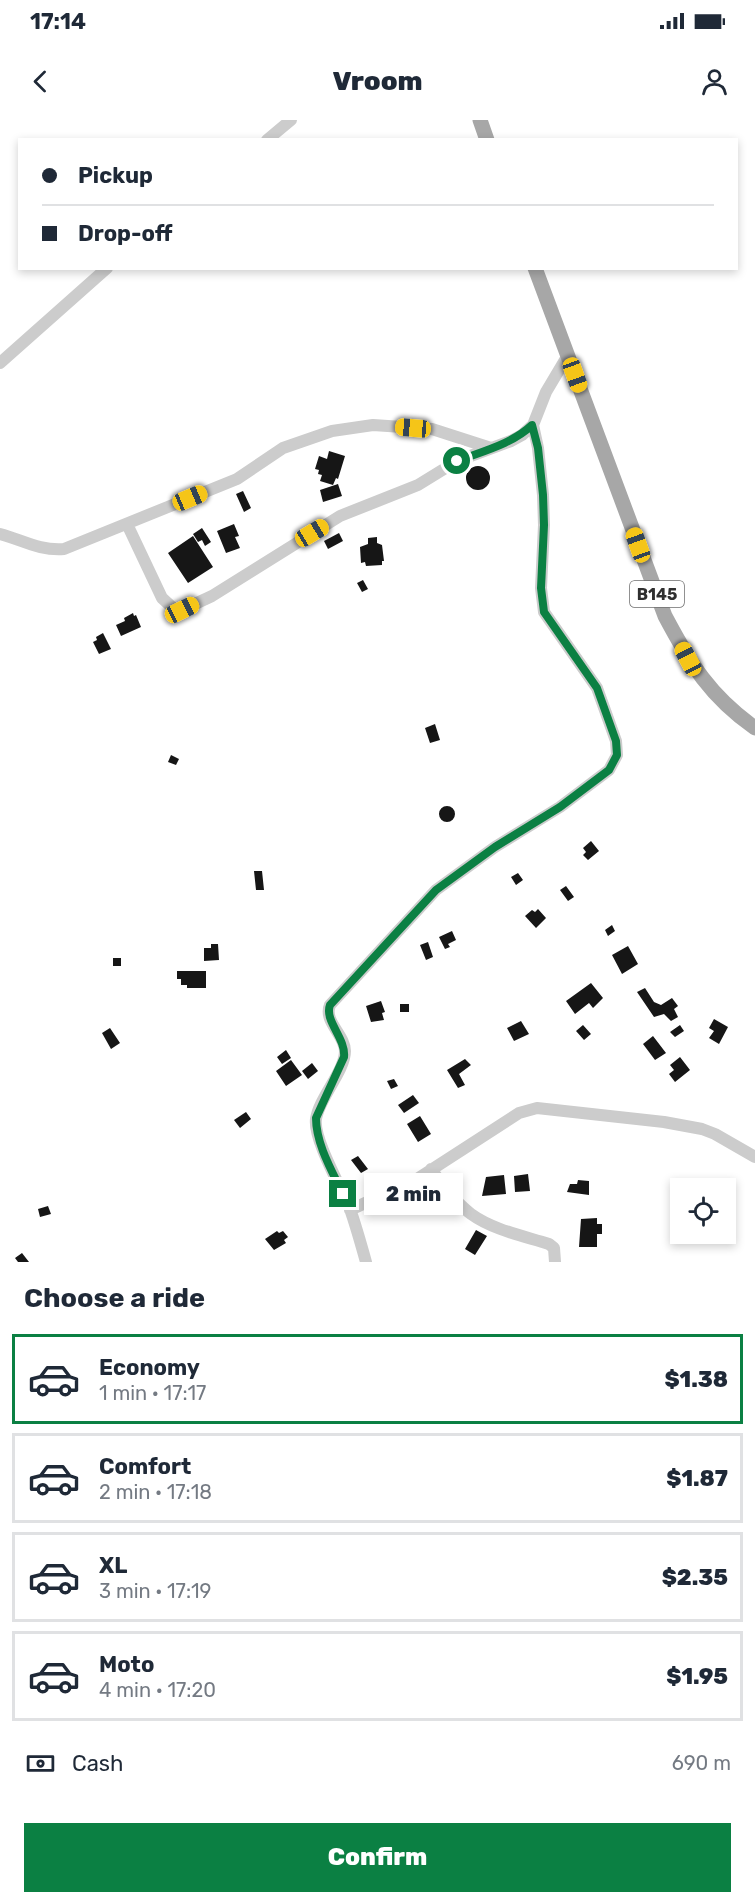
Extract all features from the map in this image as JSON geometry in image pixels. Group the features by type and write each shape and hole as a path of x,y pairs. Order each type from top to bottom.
{"main road":[{"path":"480,120 486,138"},
{"name":"B145","path":"536,270 666,616 688,659 710,690 733,713 755,728"}],"street":[{"path":"269,138 291,120"},
{"path":"0,363 104,270"},
{"path":"127,524 162,598 174,609 182,610 212,596 340,516 418,485 457,461 512,441 522,435 532,425 546,392 567,355"},
{"path":"0,534 36,548 64,549 237,479 283,448 332,431 373,425 432,429 491,448"},
{"path":"366,1262 350,1210 328,1163 316,1127 316,1118 345,1051 328,1014 330,1005 436,890 495,847 560,807 609,770 617,755 616,741 597,688 544,612 541,588 543,495 538,448 532,425"},
{"path":"350,1210 408,1183 519,1113 537,1108 664,1122 702,1129 755,1156"},
{"path":"431,1169 453,1197 471,1214 486,1222 549,1244 554,1248 555,1262"}],"building":[{"path":"329,451 345,456 338,479 336,478 333,485 320,481 322,475 318,474 319,470 315,469 319,456 327,459"},
{"path":"478,466 483,467 489,473 489,483 483,489 478,490 473,489 467,483 466,478 467,473 473,467"},
{"path":"338,484 342,496 323,502 320,490"},
{"path":"243,491 251,508 244,512 236,494"},
{"path":"234,524 239,536 235,537 240,548 226,553 217,531"},
{"path":"202,528 211,542 205,546 202,540 198,542 193,534"},
{"path":"339,533 343,541 328,549 324,541"},
{"path":"193,536 213,567 188,583 168,553"},
{"path":"377,537 377,543 382,545 384,561 382,565 366,566 365,562 361,563 360,547 368,544 368,538"},
{"path":"363,580 368,589 362,592 357,583"},
{"path":"133,613 141,627 121,636 116,625 125,621 124,618"},
{"path":"103,633 111,649 99,654 93,642"},
{"path":"435,724 440,740 430,743 425,728"},
{"path":"171,755 179,759 176,765 168,762"},
{"path":"447,806 455,814 447,822 439,814"},
{"path":"591,841 599,851 588,860 583,855 586,852 583,848"},
{"path":"254,871 262,871 264,890 256,890"},
{"path":"518,873 523,880 516,885 511,877"},
{"path":"566,886 574,897 568,901 560,890"},
{"path":"538,909 546,918 536,928 525,916 532,910 535,912"},
{"path":"612,925 615,931 608,936 605,930"},
{"path":"452,931 456,940 448,944 450,947 445,949 439,937"},
{"path":"428,942 433,957 426,960 420,945"},
{"path":"211,944 218,944 219,960 204,961 204,948 211,948"},
{"path":"628,946 638,964 622,974 612,955"},
{"path":"113,958 121,958 121,966 113,966"},
{"path":"177,971 206,971 206,988 187,988 187,985 181,985 181,979 177,979"},
{"path":"591,983 603,998 593,1008 589,1003 575,1014 566,1001"},
{"path":"645,988 654,1002 661,1005 672,998 678,1006 674,1009 678,1017 671,1021 664,1014 654,1017 637,992"},
{"path":"381,1001 385,1012 382,1013 384,1020 371,1022 366,1006"},
{"path":"400,1004 409,1004 409,1012 400,1012"},
{"path":"714,1019 728,1027 719,1044 709,1038 714,1031 709,1028"},
{"path":"521,1021 529,1034 514,1041 507,1028"},
{"path":"583,1025 591,1034 584,1040 576,1031"},
{"path":"680,1025 684,1031 675,1037 670,1032"},
{"path":"110,1028 120,1043 111,1049 102,1033"},
{"path":"653,1036 666,1053 655,1060 643,1044"},
{"path":"286,1050 291,1058 282,1064 277,1057"},
{"path":"680,1057 690,1070 675,1082 669,1074 674,1070 670,1065"},
{"path":"465,1059 471,1065 459,1074 465,1085 458,1088 447,1070"},
{"path":"291,1060 302,1075 286,1086 276,1071"},
{"path":"312,1063 318,1071 308,1079 302,1071"},
{"path":"394,1079 398,1086 391,1089 387,1081"},
{"path":"413,1095 419,1103 404,1113 398,1105"},
{"path":"246,1112 251,1119 240,1128 234,1120"},
{"path":"420,1116 431,1134 418,1142 407,1124"},
{"path":"358,1156 368,1169 361,1173 351,1160"},
{"path":"528,1174 530,1191 515,1192 514,1176"},
{"path":"504,1175 506,1194 482,1196 486,1177"},
{"path":"578,1180 589,1181 589,1195 567,1192 570,1184 577,1184"},
{"path":"48,1206 51,1214 40,1217 38,1209"},
{"path":"597,1218 597,1224 602,1224 602,1234 597,1234 597,1247 579,1247 581,1219"},
{"path":"476,1230 487,1236 475,1255 465,1249"},
{"path":"277,1231 279,1233 283,1231 288,1237 284,1240 286,1243 274,1250 265,1239"},
{"path":"22,1253 29,1262 18,1262 15,1258"}],"route":[{"path":"343,1194 328,1163 316,1127 320,1107 345,1051 328,1014 330,1005 436,890 495,847 560,807 609,770 617,755 616,741 597,688 544,612 541,588 543,495 538,448 532,425 512,441 457,461"}]}
